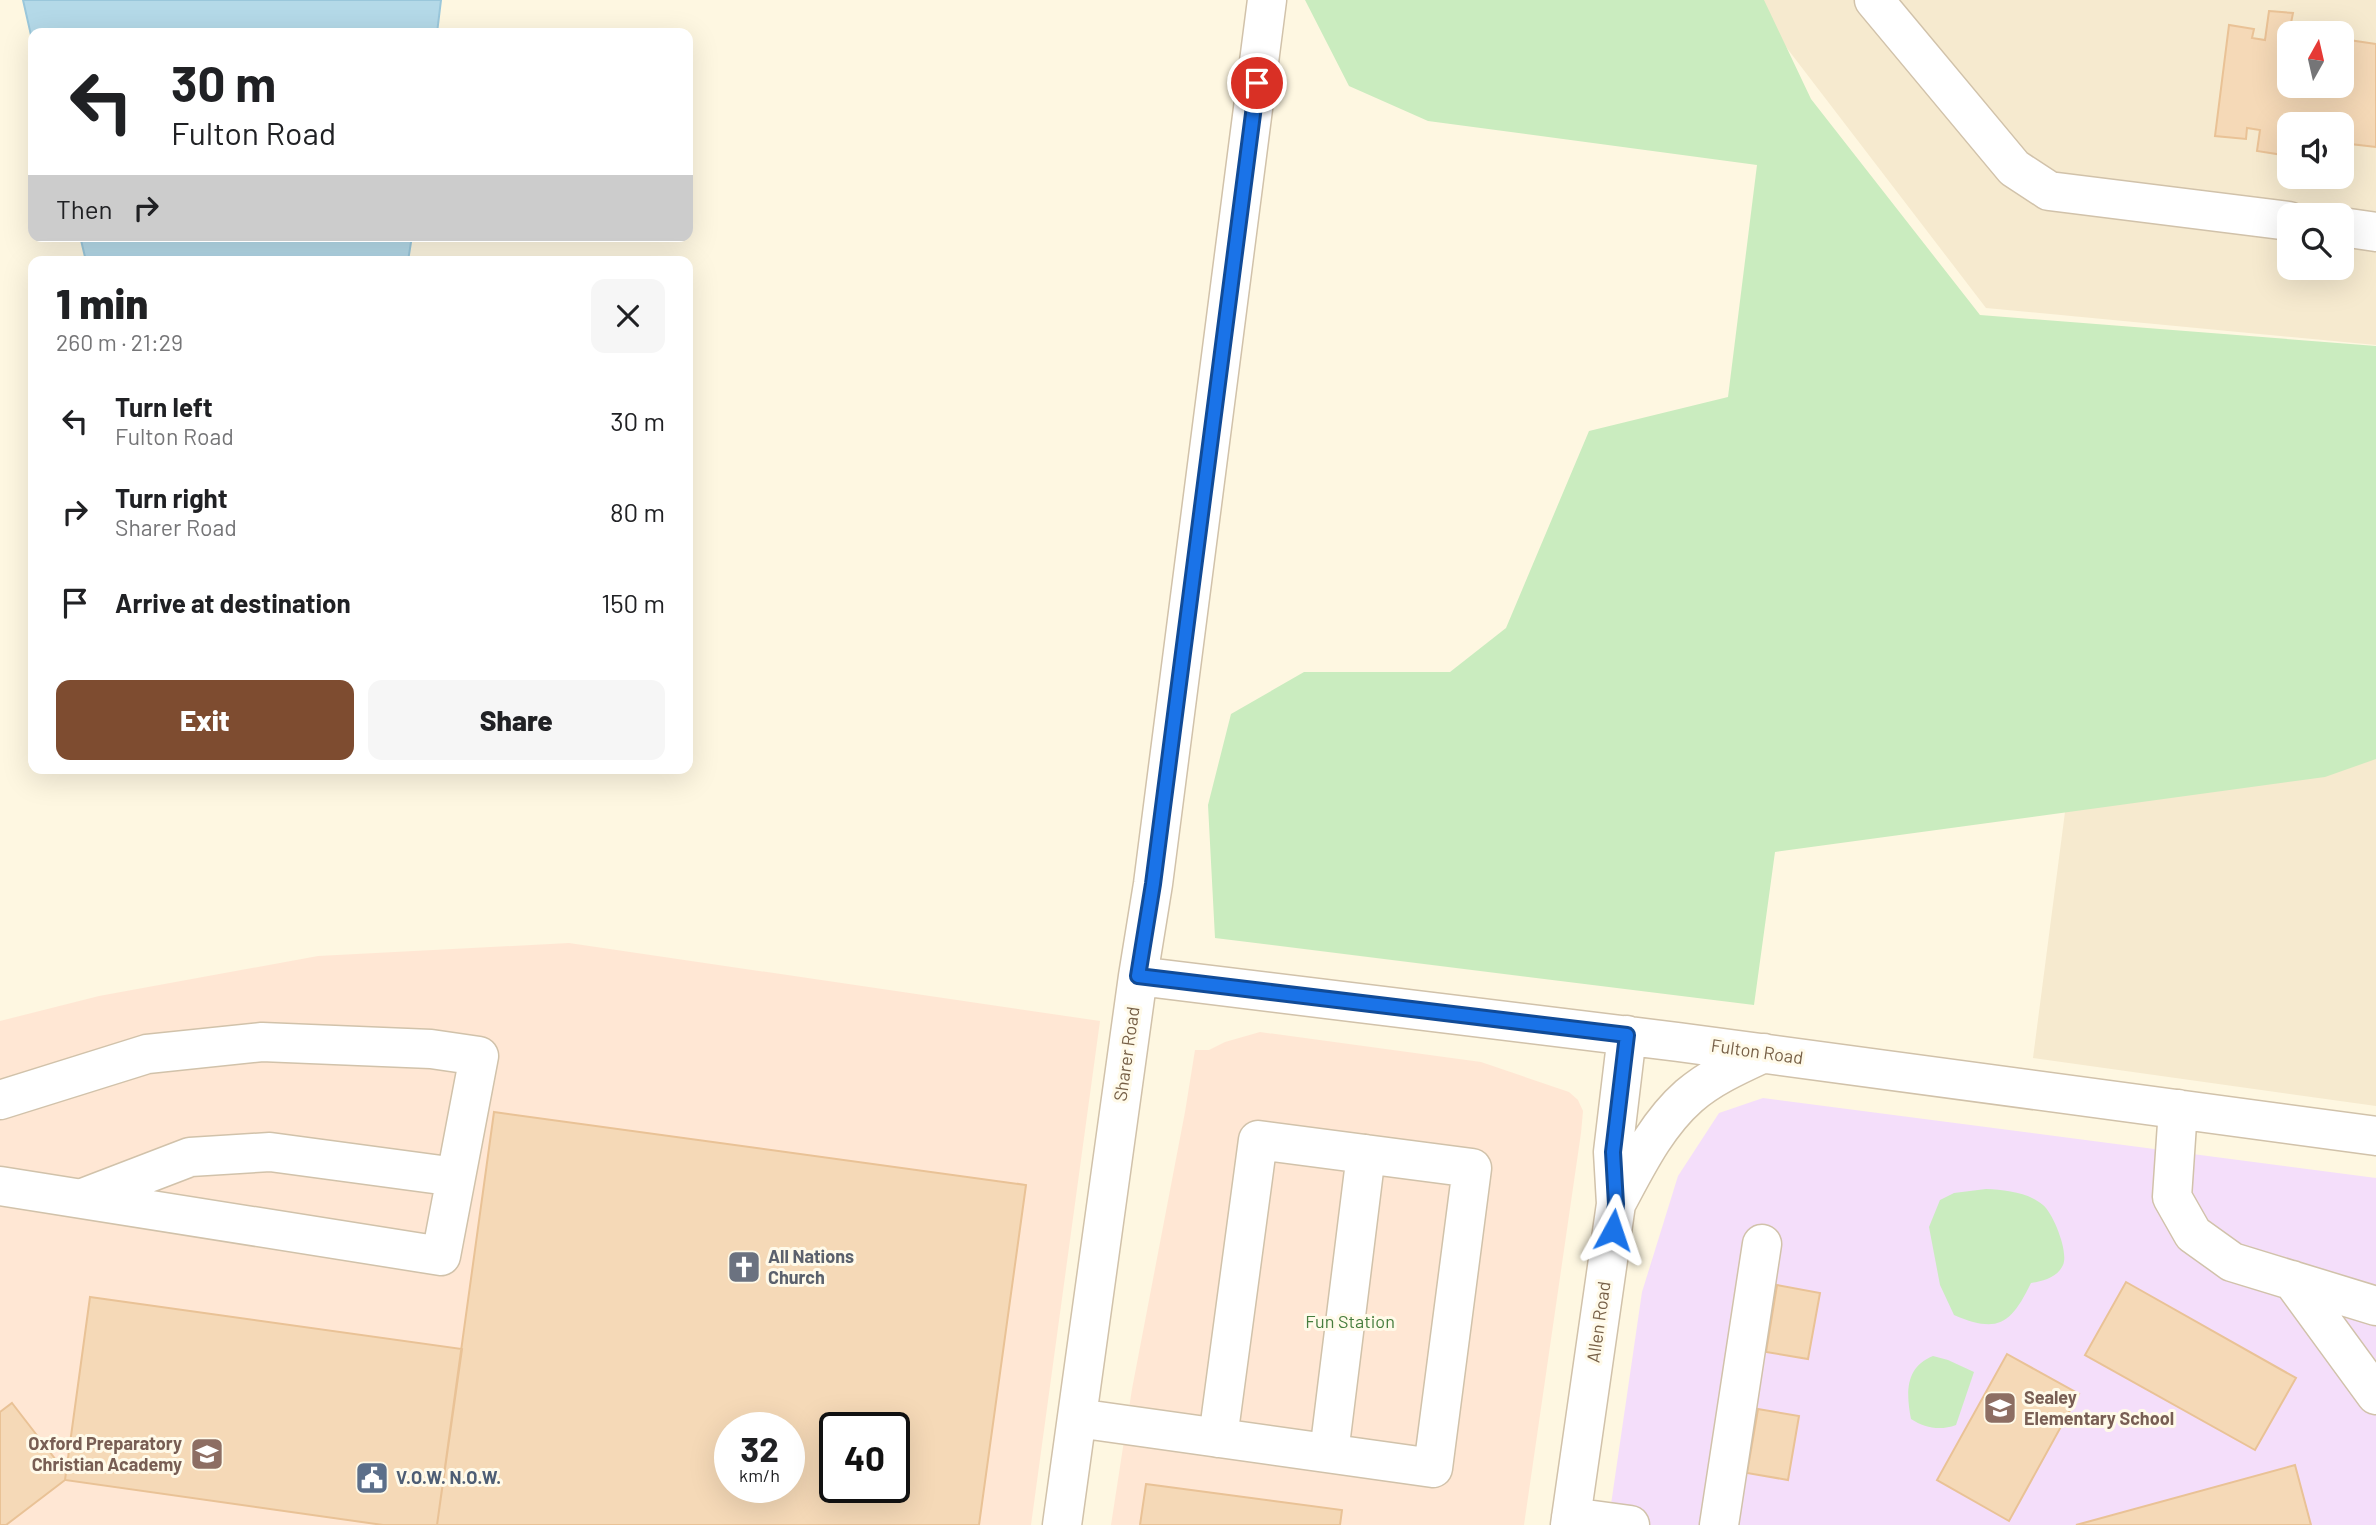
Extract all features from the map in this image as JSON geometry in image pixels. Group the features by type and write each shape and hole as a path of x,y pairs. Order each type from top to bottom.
{"street":[{"name":"Sharer Road","path":"1062,1525 1153,884 1267,0"},
{"path":"1874,0 2014,168 2049,191 2277,220"},
{"path":"2354,229 2376,232"},
{"name":"Fulton Road","path":"1138,976 1627,1035 2376,1136"},
{"name":"Allen Road","path":"1570,1521 1616,1204 1613,1152 1627,1035"},
{"path":"0,1100 147,1054 262,1042 431,1049 479,1056 441,1256 0,1186"},
{"path":"1616,1204 1661,1128 1688,1097 1723,1072 1764,1053"},
{"path":"2178,1109 2172,1197 2193,1234 2232,1262 2376,1306"},
{"path":"1077,1418 1217,1438 1433,1468 1472,1168 1258,1140 1217,1438"},
{"path":"81,1199 190,1157 270,1152 456,1177"},
{"path":"1328,1453 1366,1154"},
{"path":"1719,1525 1762,1244"},
{"path":"2292,1280 2376,1395"},
{"path":"1570,1521 1630,1525"}],"shaded area":[{"path":"1750,0 2376,0 2376,345 1986,308"},
{"path":"2091,612 2376,650 2376,1106 2033,1058"},
{"path":"569,943 1100,1021 1031,1525 0,1525 0,1021 99,996 318,956"},
{"name":"Fun Station","path":"1260,1032 1481,1062 1569,1092 1578,1100 1583,1111 1581,1133 1524,1525 1111,1525 1132,1389 1195,1050 1209,1050 1225,1042"},
{"name":"Sealey Elementary School","path":"1763,1098 2376,1178 2376,1525 1608,1525 1642,1292 1678,1176 1719,1113"}],"green space":[{"path":"1305,0 1764,0 1811,99 1980,315 2376,346 2376,759 2325,777 1775,852 1754,1005 1215,938 1208,805 1231,714 1304,672 1450,672 1506,628 1589,431 1728,397 1757,165 1428,121 1349,86"},
{"path":"1986,1189 2023,1194 2043,1205 2059,1233 2064,1251 2063,1265 2057,1273 2045,1280 2031,1283 2017,1308 2002,1322 1992,1324 1969,1321 1954,1315 1940,1285 1929,1227 1940,1200 1954,1193"},
{"path":"1933,1356 1974,1372 1956,1425 1950,1427 1933,1428 1911,1419 1908,1391 1912,1374"}],"water":[{"path":"23,0 441,0 438,28 29,28"},
{"path":"81,242 411,242 409,256 85,256"}],"building":[{"path":"2269,11 2293,13 2291,21 2277,21 2277,98 2354,98 2354,41 2376,44 2376,147 2354,144 2354,112 2277,112 2277,154 2257,151 2260,130 2247,128 2246,139 2215,136 2229,25 2254,29 2252,38 2265,40"},
{"name":"All Nations Church","path":"494,1112 1026,1185 979,1525 437,1525"},
{"path":"2126,1282 2296,1378 2255,1450 2085,1355"},
{"path":"1777,1285 1820,1293 1808,1359 1766,1352"},
{"path":"90,1297 462,1349 437,1525 383,1525 65,1480"},
{"path":"2007,1354 2079,1394 2009,1521 1937,1480"},
{"path":"12,1403 66,1473 65,1480 6,1525 0,1525 0,1412"},
{"path":"1758,1409 1799,1416 1788,1480 1747,1473"},
{"path":"2295,1465 2311,1525 2076,1525"},
{"path":"1146,1484 1342,1510 1340,1525 1140,1525"}],"place":[{"name":"All Nations Church","path":"744,1267"},
{"name":"Sealey Elementary School","path":"2000,1408"},
{"name":"Oxford Preparatory Christian Academy","path":"207,1454"},
{"name":"V.O.W. N.O.W.","path":"372,1478"}],"route":[{"path":"1257,83 1153,884 1138,976 1627,1035 1613,1152 1616,1204 1613,1230"}]}
